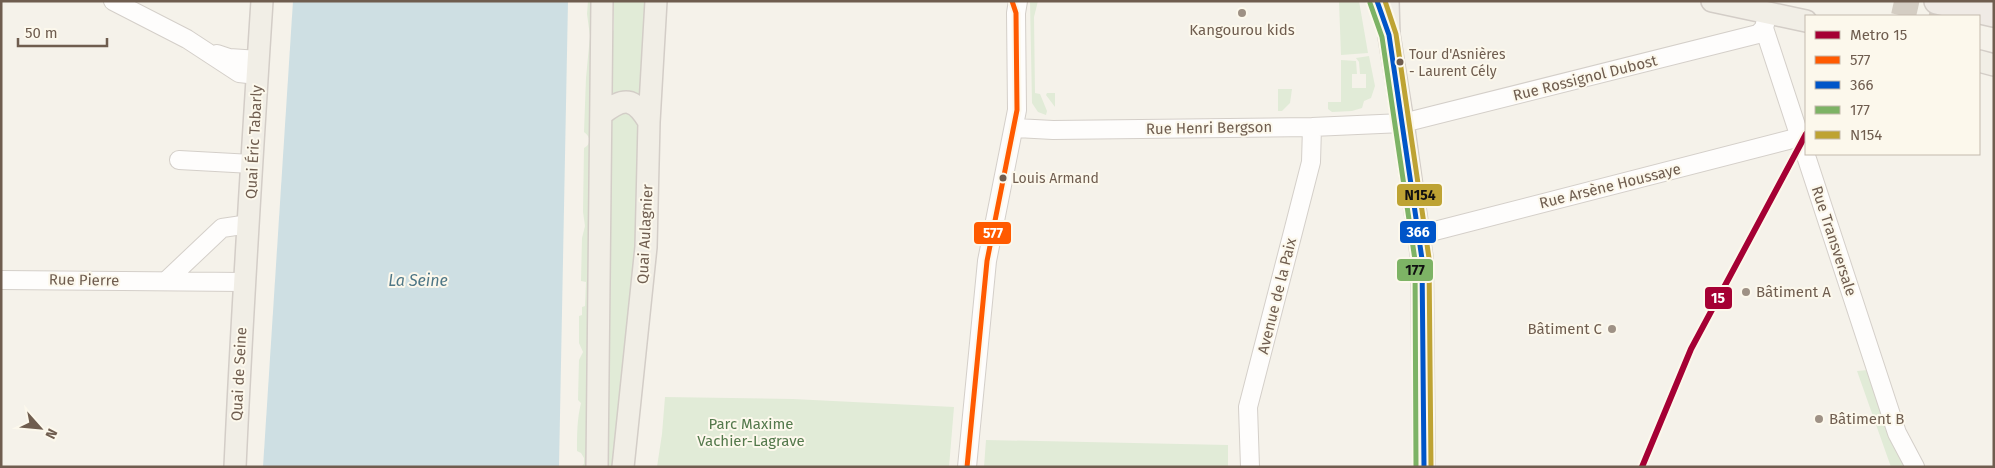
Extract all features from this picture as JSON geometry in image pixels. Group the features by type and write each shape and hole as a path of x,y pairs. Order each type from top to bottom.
{"highway":[{"path":"1937,1 1994,14"}],"main road":[{"name":"Quai Éric Tabarly","path":"244,282 262,1"},
{"path":"597,467 602,1"},
{"name":"Quai Aulagnier","path":"624,467 646,247 649,122 656,1"},
{"path":"655,25 673,1"},
{"path":"1377,1 1388,35 1403,123 1422,259 1424,467"},
{"path":"1388,1 1388,35"},
{"path":"1712,1 1766,20 1805,21"},
{"path":"1980,61 1994,65"},
{"path":"602,114 616,104 629,103 642,109 649,122"},
{"name":"Quai de Seine","path":"234,467 244,282"}],"street":[{"path":"113,1 205,50 239,73 258,67"},
{"path":"967,467 987,261 1017,110 1015,5"},
{"name":"Rue Rossignol Dubost","path":"1403,123 1758,34 1766,20"},
{"name":"Rue Transversale","path":"1766,20 1805,152"},
{"name":"Rue Henri Bergson","path":"1014,128 1053,130 1312,127 1403,123"},
{"name":"Avenue de la Paix","path":"1250,467 1248,407 1311,162 1312,127"},
{"name":"Rue Arsène Houssaye","path":"1419,235 1800,137"},
{"name":"Rue Transversale","path":"1806,155 1897,433 1914,467"},
{"path":"179,160 252,164"},
{"path":"166,281 222,228 249,224"},
{"name":"Rue Pierre","path":"1,280 244,282"}],"green space":[{"path":"588,1 597,1 590,467 581,467 584,464 584,458 577,451 577,439 581,403 578,400 579,360 583,352 579,343 579,316 582,315 582,307 585,306 586,282 581,281 582,238 585,226 583,212 584,148 588,145 589,140 584,132 590,36 587,14"},
{"path":"614,1 645,1 643,97 611,99 611,35 614,29"},
{"path":"1030,1 1038,1 1034,17 1035,93 1040,94 1047,111 1046,115 1038,112 1032,103"},
{"path":"1359,1 1368,53 1341,55 1339,2"},
{"path":"1369,56 1375,86 1371,98 1364,101 1362,108 1352,111 1332,112 1328,109 1328,102 1341,102 1341,60 1356,61 1357,74 1352,74 1352,88 1366,88 1366,74 1360,74 1359,62 1356,58"},
{"path":"1278,89 1292,89 1290,103 1282,111 1278,111"},
{"path":"1047,93 1055,93 1055,107 1046,95"},
{"path":"618,111 639,115 641,193 616,467 604,467 609,122"},
{"path":"1868,370 1889,437 1905,467 1891,467 1857,371"},
{"name":"Parc Maxime Vachier-Lagrave","path":"665,397 793,399 954,407 949,467 657,467"},
{"path":"986,440 1228,445 1228,467 984,467"}],"water":[{"name":"La Seine","path":"293,1 568,1 559,467 263,467"}],"tunnel":[{"path":"1894,1 1956,15"}],"metro line":[{"name":"15","path":"1642,467 1691,349 1805,136"}],"transit line":[{"name":"577","path":"967,467 987,261 1017,110 1016,13 1012,1"},
{"name":"366","path":"1377,1 1389,35 1422,259 1424,467"},
{"name":"N154","path":"1385,1 1396,34 1429,258 1431,467"},
{"name":"177","path":"1370,3 1382,37 1415,260 1416,467"}],"place":[{"name":"Kangourou kids","path":"1242,13"},
{"name":"Tour d'Asnières - Laurent Cély","path":"1400,62"},
{"name":"Louis Armand","path":"1003,178"},
{"name":"Bâtiment A","path":"1746,292"},
{"name":"Bâtiment C","path":"1612,329"},
{"name":"Bâtiment B","path":"1819,419"}]}
